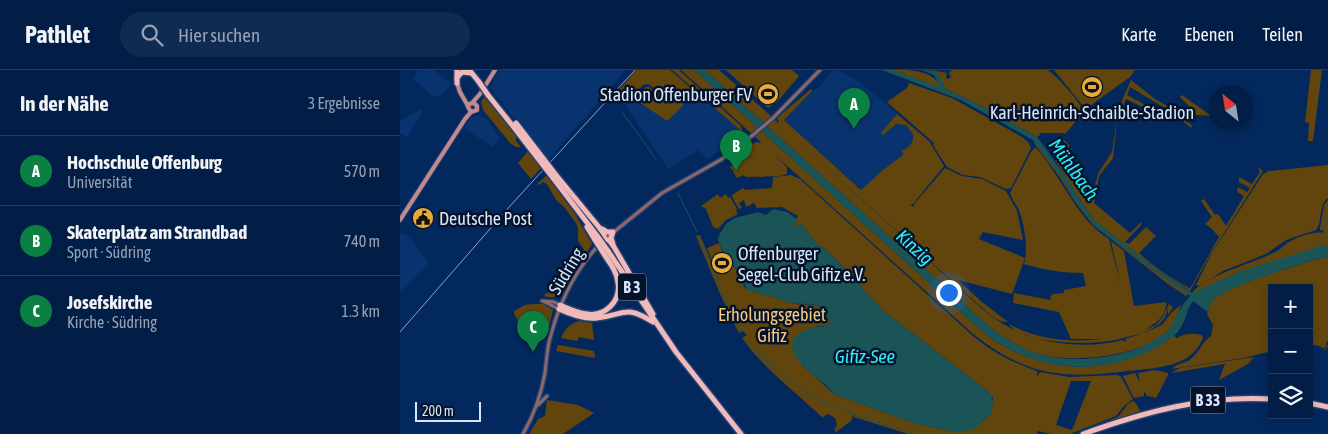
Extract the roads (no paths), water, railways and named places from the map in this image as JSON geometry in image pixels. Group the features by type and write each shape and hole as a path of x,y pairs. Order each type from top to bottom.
{"highway":[{"path":"457,70 457,81"},
{"path":"457,81 462,72 470,72 497,106 505,111 555,176 598,226 604,234 604,240 609,240 614,247 650,309 657,326"},
{"name":"B 3","path":"555,176 596,239 680,359 740,433"},
{"path":"598,226 607,232 613,232 611,238 614,247"},
{"path":"560,307 591,315 605,311 612,305 618,292 618,281 606,253"},
{"path":"560,307 567,312 586,318 598,318 629,311 640,314 657,326"},
{"name":"B 33","path":"1082,434 1144,415 1177,409 1218,403 1268,400"},
{"path":"1313,405 1328,408"},
{"name":"B 33","path":"1091,434 1144,415"}],"main road":[{"path":"400,220 495,70"},
{"path":"457,81 464,98 471,106"}],"street":[{"name":"Südring","path":"523,434 536,407 542,387 549,344 564,295 584,264 604,240 637,212 670,188 706,168 753,136 818,71"},
{"path":"554,302 564,295"},
{"path":"542,301 554,302 560,307 542,301"},
{"path":"555,321 567,312"},
{"path":"536,407 547,396"}],"water":[{"path":"694,70 705,70 992,329 1015,344 1039,354 1071,359 1088,359 1106,357 1140,348 1167,331 1190,296 1097,228 1074,200 1065,182 1033,140 961,100 882,70 892,70 940,87 934,75 922,70 935,71 946,89 980,105 1037,137 1095,221 1155,268 1192,293 1241,271 1318,247 1328,245 1328,256 1302,263 1233,288 1212,301 1208,312 1193,301 1182,326 1176,334 1161,345 1143,354 1123,361 1082,367 1041,361 1002,345 984,333"},
{"name":"Gifiz-See","path":"773,209 787,212 798,220 791,227 801,224 818,245 852,274 862,288 885,312 985,389 993,397 991,400 994,404 990,415 975,429 956,432 916,424 834,394 814,376 794,353 793,340 797,335 805,331 827,326 830,322 827,314 818,306 794,304 747,290 744,276 741,271 736,269 718,240 726,224 735,218 758,212 766,215"}],"waterway":[{"path":"622,112 656,159"},
{"path":"678,193 697,232"},
{"path":"1319,247 1328,214"},
{"path":"699,236 731,313 741,332"},
{"path":"745,338 784,376 825,403 855,415 915,434"}],"railway":[{"path":"400,332 510,206 635,70"}],"place":[{"name":"Karl-Heinrich-Schaible-Stadion","path":"1092,87"},
{"name":"Stadion Offenburger FV","path":"768,94"},
{"name":"Hochschule Offenburg","path":"854,129"},
{"name":"Skaterplatz am Strandbad","path":"736,171"},
{"name":"Deutsche Post","path":"423,218"},
{"name":"Offenburger Segel-Club Gifiz e.V.","path":"722,263"},
{"name":"Josefskirche","path":"533,352"}],"water label":[{"name":"Mühlbach","path":"1074,169"},
{"name":"Kinzig","path":"915,247"}],"park label":[{"name":"Erholungsgebiet Gifiz","path":"772,324"}]}
